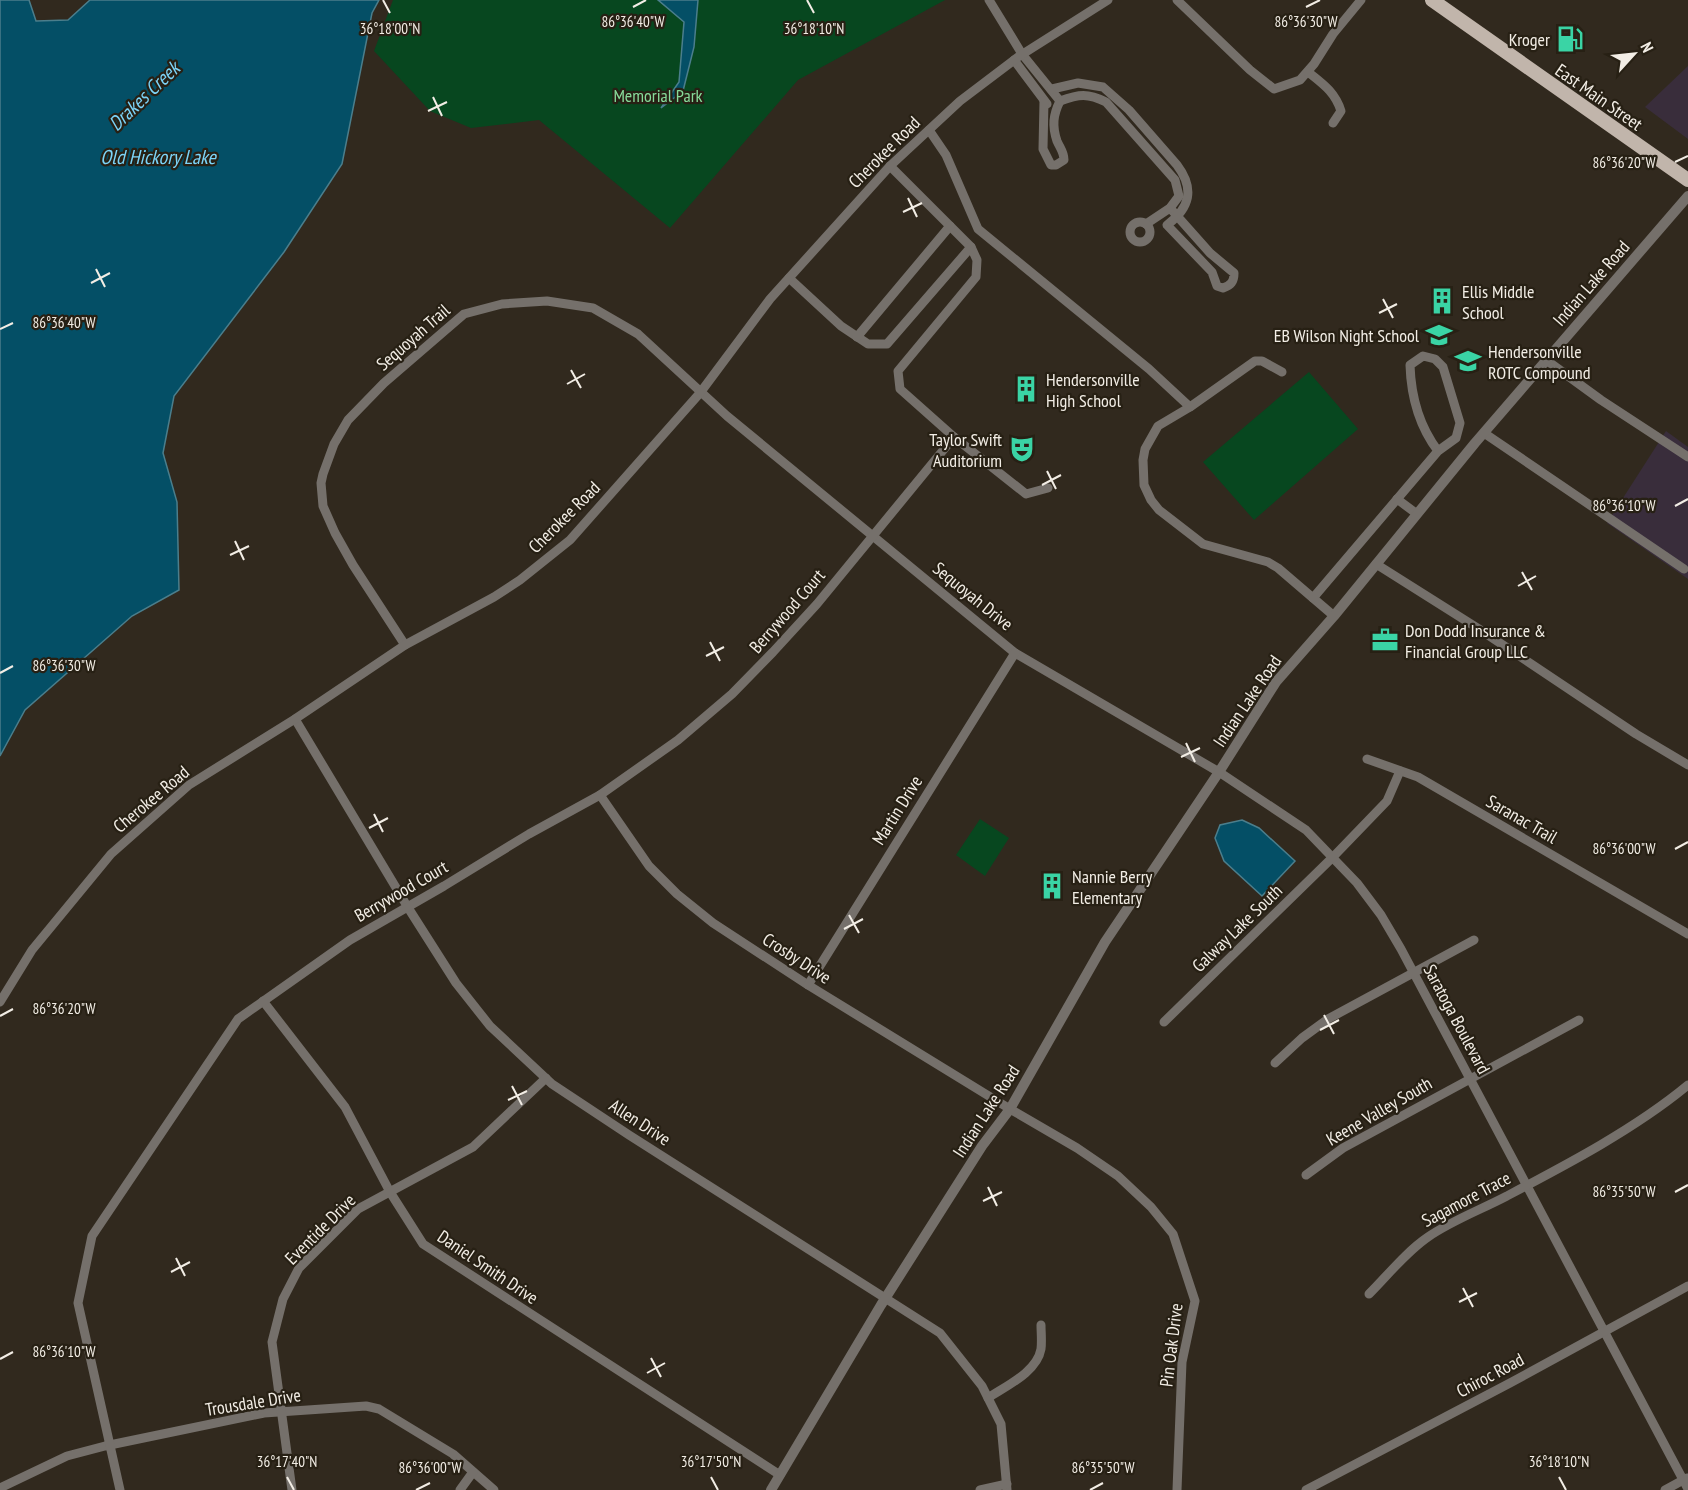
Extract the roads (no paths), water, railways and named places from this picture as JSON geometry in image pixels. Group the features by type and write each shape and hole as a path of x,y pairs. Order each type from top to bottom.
{"main road":[{"name":"East Main Street","path":"1432,0 1688,180"}],"street":[{"path":"989,0 1018,57 1044,101 1055,112"},
{"name":"Cherokee Road","path":"0,1002 32,950 111,854 189,785 295,719 405,645 494,597 546,561 570,540 700,393 770,299 890,166 960,100 1018,57 1108,0"},
{"path":"1177,0 1250,70 1274,89 1300,80 1308,72 1360,0"},
{"path":"1018,57 1052,89 1060,101"},
{"path":"1308,72 1332,91 1338,101 1341,111 1334,123"},
{"path":"1044,101 1043,149 1051,165 1064,160 1064,153 1054,132 1055,112 1060,101 1074,96 1093,96 1106,102 1175,180 1179,196 1148,229 1167,225 1177,217 1185,206 1189,191 1183,173 1132,115 1106,89 1092,84 1078,83 1052,89"},
{"path":"1101,100 1106,89"},
{"path":"1125,123 1132,115"},
{"path":"929,130 946,155 978,229 1149,369 1190,407"},
{"path":"1158,159 1165,151"},
{"path":"890,166 971,247 977,260 976,277 898,371 900,389 1026,494 1047,488"},
{"name":"Indian Lake Road","path":"771,1490 885,1298 982,1146 1010,1109 1105,942 1219,772 1276,682 1334,616 1484,433 1688,196"},
{"path":"1159,215 1212,272 1217,286 1223,288 1230,285 1234,281 1234,273 1215,258 1170,208"},
{"path":"857,337 951,226"},
{"path":"789,278 841,326 857,337 868,344 887,344 971,247"},
{"name":"Sequoyah Trail","path":"405,645 335,533 323,506 321,483 329,457 348,420 392,377 464,314 502,304 547,301 593,308 638,334 727,416"},
{"path":"1313,598 1438,451 1456,438 1460,423 1443,367 1435,359 1423,356 1410,365 1410,378 1422,427 1438,451"},
{"path":"1546,360 1601,400 1688,457"},
{"path":"1282,372 1262,361 1255,361 1190,407 1158,426 1145,449 1144,485 1151,500 1160,510 1203,544 1268,562 1334,616"},
{"name":"Sequoyah Drive","path":"727,416 1015,653 1219,772"},
{"path":"1484,433 1684,569"},
{"name":"Berrywood Court","path":"120,1490 78,1303 92,1236 238,1018 350,940 529,834 600,795 678,740 732,694 817,604 954,436"},
{"path":"1396,499 1417,514"},
{"path":"1376,564 1479,628 1641,738 1688,765"},
{"name":"Martin Drive","path":"808,985 1015,653"},
{"name":"Allen Drive","path":"295,719 407,906 456,983 490,1026 546,1078 629,1135 940,1333 982,1386 1001,1424 1007,1487"},
{"name":"Saranac Trail","path":"1366,759 1418,777 1688,934"},
{"name":"Galway Lake South","path":"1164,1022 1387,801 1400,771"},
{"name":"Saratoga Boulevard","path":"1219,772 1306,830 1357,884 1381,915 1686,1482"},
{"name":"Crosby Drive","path":"600,795 649,866 677,894 713,923 808,985 1010,1109"},
{"path":"1275,1063 1302,1038 1328,1019 1474,940"},
{"name":"Daniel Smith Drive","path":"263,1001 345,1107 390,1192 423,1244 441,1258 780,1475"},
{"name":"Keene Valley South","path":"1306,1175 1343,1148 1579,1020"},
{"name":"Eventide Drive","path":"292,1490 272,1342 283,1299 299,1268 358,1209 473,1147 546,1078"},
{"path":"1527,1185 1639,1121 1664,1105 1688,1085"},
{"name":"Pin Oak Drive","path":"1010,1109 1077,1148 1118,1176 1151,1207 1173,1234 1195,1301 1182,1362 1178,1490"},
{"name":"Sagamore Trace","path":"1369,1294 1410,1251 1429,1236 1527,1185"},
{"name":"Chiroc Road","path":"1306,1490 1606,1332 1688,1286"},
{"path":"988,1398 1034,1363 1041,1350 1041,1324"},
{"name":"Trousdale Drive","path":"0,1488 67,1456 110,1445 264,1413 366,1406 379,1409 453,1454 494,1490"},
{"path":"460,1490 473,1472"},
{"path":"1665,1490 1686,1482"},
{"path":"980,1490 1007,1487"}],"water":[{"name":"Old Hickory Lake","path":"0,0 29,0 36,21 68,20 90,0 379,0 372,13 342,164 284,252 174,396 163,453 177,502 179,590 132,616 25,710 0,756"},
{"path":"658,0 698,0 694,47 683,91 661,108 679,82 684,22"},
{"path":"1242,820 1259,828 1295,861 1262,896 1224,861 1215,838 1220,825"}],"place":[{"name":"Kroger","path":"1570,39"},
{"name":"Ellis Middle School","path":"1442,301"},
{"name":"EB Wilson Night School","path":"1439,335"},
{"name":"Hendersonville ROTC Compound","path":"1468,361"},
{"name":"Hendersonville High School","path":"1026,389"},
{"name":"Taylor Swift Auditorium","path":"1022,449"},
{"name":"Don Dodd Insurance & Financial Group LLC","path":"1385,640"},
{"name":"Nannie Berry Elementary","path":"1052,886"}],"park label":[{"name":"Memorial Park","path":"658,95"}],"water label":[{"name":"Drakes Creek","path":"144,96"}]}
